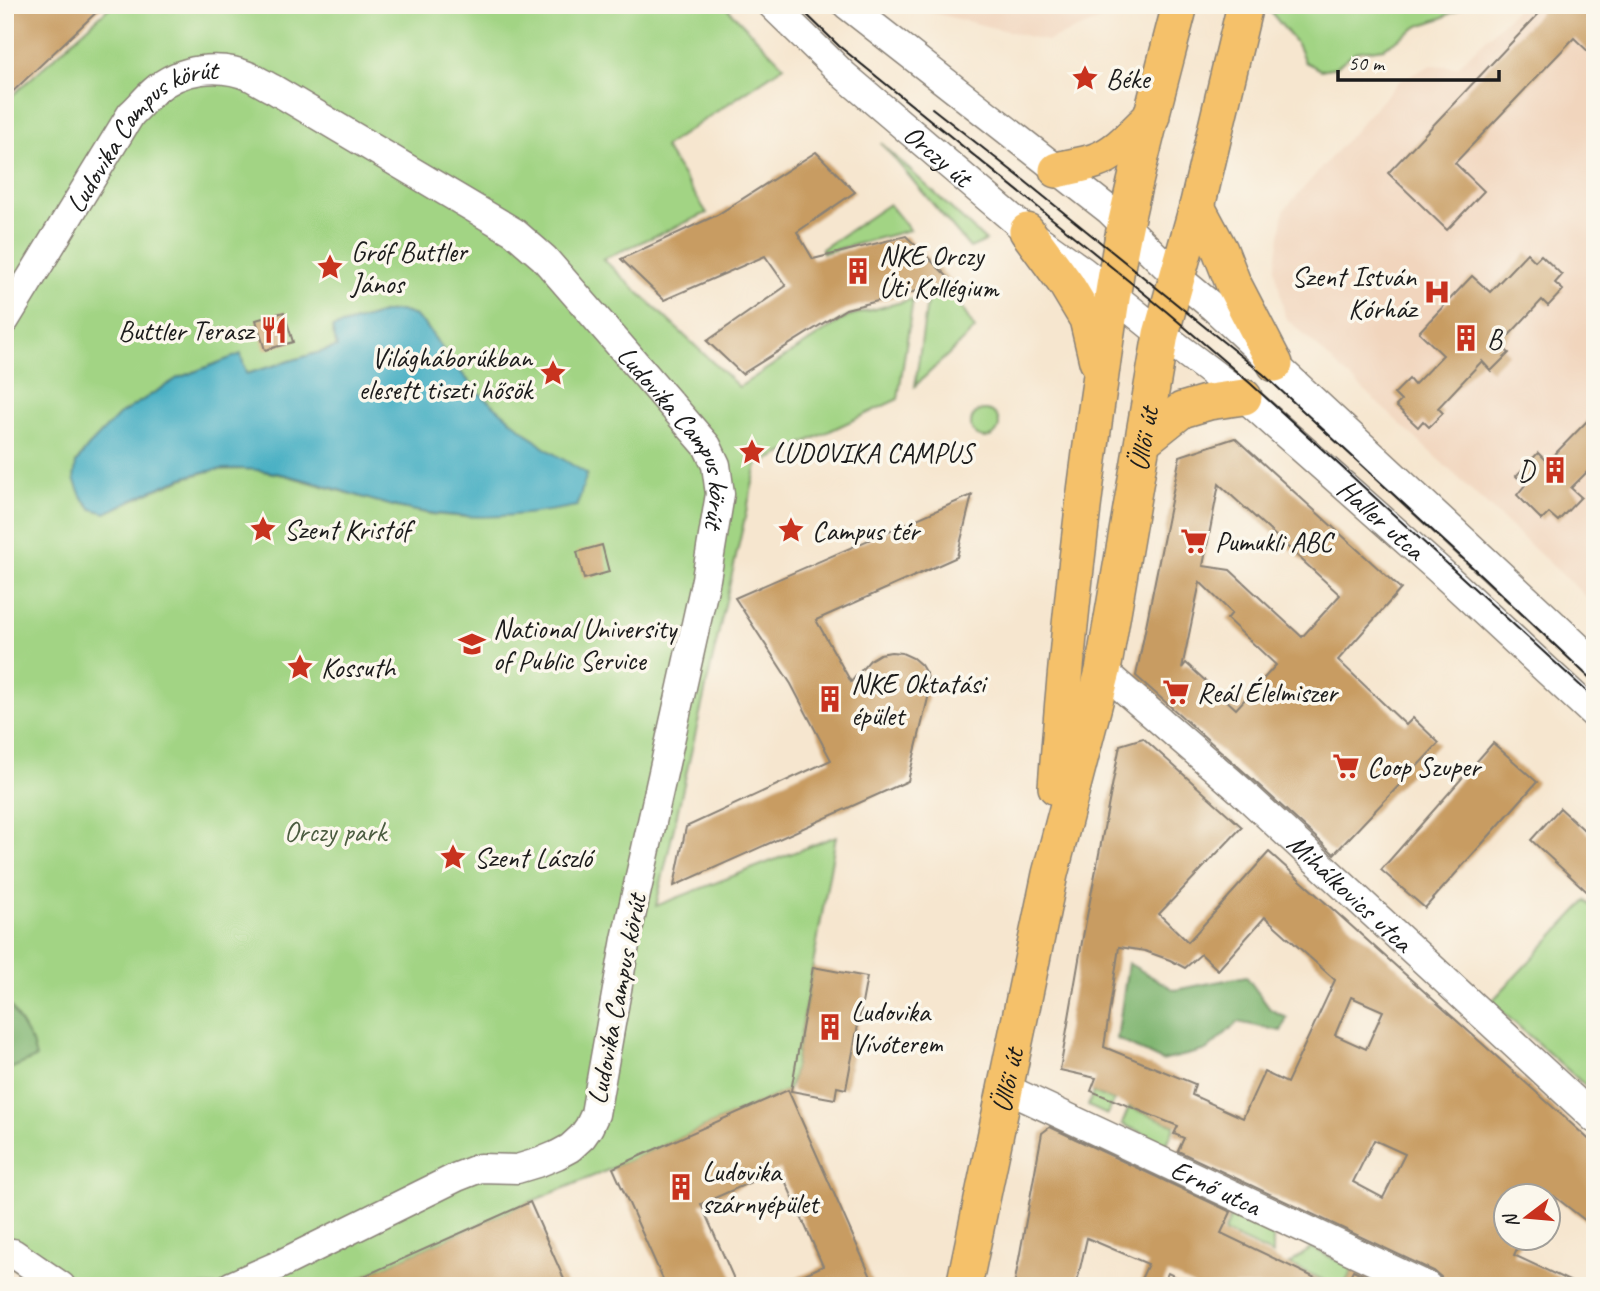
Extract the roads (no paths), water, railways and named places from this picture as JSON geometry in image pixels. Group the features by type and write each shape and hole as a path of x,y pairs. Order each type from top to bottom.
{"main road":[{"name":"Üllői út","path":"1050,874 1064,679 1090,450 1112,294 1125,226 1180,5"},
{"name":"Üllői út","path":"964,1286 1050,874 1103,671 1161,334 1197,207 1245,5"},
{"path":"1057,170 1096,161 1121,146 1152,116"},
{"path":"1197,207 1275,364"},
{"path":"1027,231 1066,284 1087,319 1101,375"},
{"path":"1143,441 1182,410 1209,402 1244,397"}],"street":[{"name":"Orczy út","path":"772,5 845,76 1027,231 1161,334"},
{"path":"846,5 1125,226"},
{"name":"Ludovika Campus körút","path":"5,320 131,114 155,90 172,79 192,71 228,70 250,76 514,232 544,258 707,446 716,465 720,494 706,579 626,939 595,1114 589,1127 570,1148 557,1155 517,1169 487,1167 469,1172 231,1286"},
{"name":"Haller utca","path":"1125,226 1595,663"},
{"name":"Haller utca","path":"1161,334 1244,397 1438,569 1595,715"},
{"name":"Mihálkovics utca","path":"1103,671 1240,790 1595,1119"},
{"name":"Ernő utca","path":"1005,1088 1427,1286"},
{"path":"13,1253 61,1286"}],"water":[{"path":"400,311 415,316 426,326 478,392 543,447 587,474 577,506 509,516 443,515 397,507 307,480 260,470 237,469 215,470 188,476 106,513 92,509 81,496 74,479 76,463 88,447 119,415 178,378 241,354 246,374 337,347 332,328 387,312"}],"tram line":[{"path":"797,5 839,46 1167,312 1251,384 1595,699"},
{"path":"932,108 1263,374 1595,683"}],"place":[{"name":"Béke","path":"1085,78"},
{"name":"Gróf Buttler János","path":"330,267"},
{"name":"NKE Orczy Úti Kollégium","path":"858,271"},
{"name":"Szent István Kórház","path":"1437,292"},
{"name":"Buttler Terasz","path":"274,330"},
{"name":"B","path":"1466,338"},
{"name":"Világháborúkban elesett tiszti hősök","path":"553,373"},
{"name":"LUDOVIKA CAMPUS","path":"752,452"},
{"name":"D","path":"1555,470"},
{"name":"Szent Kristóf","path":"263,529"},
{"name":"Campus tér","path":"791,530"},
{"name":"Pumukli ABC","path":"1194,541"},
{"name":"National University of Public Service","path":"472,644"},
{"name":"Kossuth","path":"300,667"},
{"name":"Reál Élelmiszer","path":"1176,692"},
{"name":"NKE Oktatási épület","path":"830,699"},
{"name":"Coop Szuper","path":"1346,766"},
{"name":"Szent László","path":"453,857"},
{"name":"Ludovika Vívóterem","path":"830,1027"},
{"name":"Ludovika szárnyépület","path":"681,1187"}],"park label":[{"name":"Orczy park","path":"335,831"}]}
